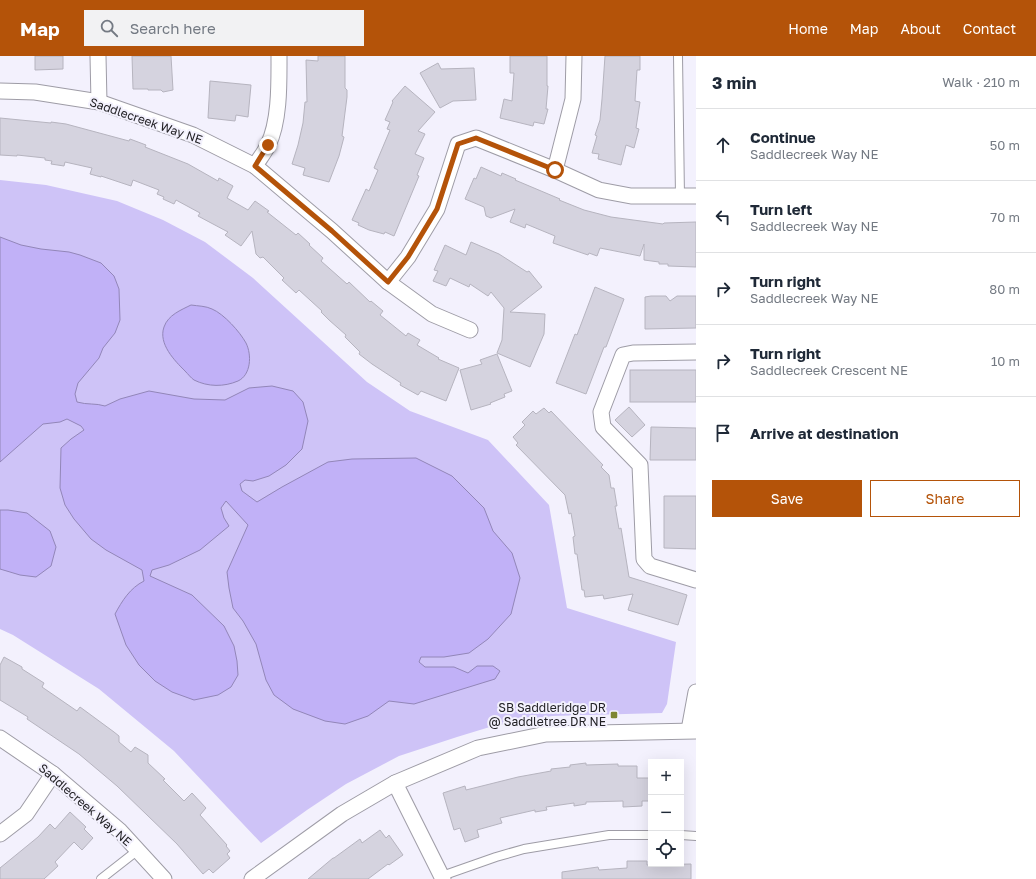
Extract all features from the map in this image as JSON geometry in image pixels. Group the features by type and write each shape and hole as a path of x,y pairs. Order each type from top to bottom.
{"street":[{"path":"98,56 98,102"},
{"path":"255,166 268,145 276,120 279,82 279,56"},
{"path":"555,170 573,99 574,56"},
{"name":"Saddlecreek Way NE","path":"0,91 35,92 98,102 194,135 255,166 332,231 388,282 432,314 470,330"},
{"path":"388,282 408,257 437,209 458,144 476,138 555,170 599,190 631,196 696,196"},
{"path":"696,352 633,353 623,355 601,412 603,427 640,465 644,559 650,566 696,580"},
{"path":"252,879 342,814 395,783 478,748 546,734 693,731 696,692"},
{"name":"Saddlecreek Way NE","path":"0,738 53,774 120,831 164,879"},
{"path":"0,834 26,814 53,774"},
{"path":"395,783 440,878"}],"lane":[{"path":"678,56 680,196"},
{"path":"440,878 496,857 524,849 609,835 648,835"},
{"path":"684,835 696,836"},
{"path":"101,879 138,850"}],"shaded area":[{"path":"0,180 46,185 117,201 163,220 205,242 253,278 367,382 410,411 488,440 549,505 567,608 676,642 667,704 662,713 552,716 493,726 457,737 399,756 346,784 261,843 174,751 99,689 13,635 0,629"},
{"path":"0,237 21,245 80,255 101,263 114,276 119,289 120,320 115,333 103,348 99,358 78,383 75,394 77,402 105,406 120,399 149,391 194,399 225,400 249,388 272,386 293,391 303,402 308,421 302,449 286,465 269,476 253,481 245,480 240,484 242,491 257,502 328,462 352,459 416,458 452,476 484,508 493,531 512,553 520,578 511,614 488,639 469,653 444,657 421,657 419,662 425,667 454,667 468,673 477,666 493,666 500,671 495,679 414,704 389,701 368,716 345,724 325,721 293,709 274,695 266,680 256,644 243,621 233,608 227,572 248,525 226,501 221,508 224,518 229,526 200,550 169,565 152,570 150,576 192,595 224,626 234,646 238,675 231,687 218,695 194,700 172,692 155,681 139,665 126,645 115,614 131,591 144,581 142,570 106,550 91,539 74,519 65,505 60,488 61,448 84,430 81,426 67,419 60,422 43,424 0,462"},
{"path":"191,305 207,307 217,311 236,329 246,343 250,359 248,370 246,374 238,381 227,384 210,385 194,380 168,352 163,340 164,327 168,319 175,313"},
{"path":"0,510 27,513 50,531 56,547 51,566 36,577 20,575 0,569"}],"building":[{"path":"35,56 63,56 63,69 35,70"},
{"path":"132,56 171,56 173,90 163,92 161,90 133,89"},
{"path":"318,56 345,56 345,88 347,90 347,97 342,136 344,137 339,156 329,182 303,175 305,168 292,164 303,123 305,102 307,102 306,60 318,61"},
{"path":"510,56 547,56 548,86 546,109 548,109 544,124 534,122 533,126 500,118 504,99 512,101 514,73 510,73"},
{"path":"605,56 640,56 640,70 637,70 635,101 640,102 636,128 639,129 634,148 626,145 621,165 598,159 599,154 592,153 597,136 595,135 600,120"},
{"path":"438,63 441,69 474,68 476,100 453,101 440,108 420,73"},
{"path":"210,81 251,85 248,117 236,115 235,121 208,118"},
{"path":"405,86 435,112 418,131 425,134 415,154 424,158 417,175 419,176 394,236 385,232 384,234 369,230 358,225 359,223 352,220 366,189 369,191 378,170 374,168 390,130 387,129 390,122 385,120 393,102 392,101"},
{"path":"0,118 66,124 129,141 130,139 146,145 145,147 188,164 218,181 219,178 233,186 227,198 248,210 255,201 269,211 267,212 296,235 298,233 310,244 309,245 323,258 321,261 347,284 349,282 370,302 371,301 383,311 380,315 406,336 408,333 420,340 417,345 439,358 438,359 459,368 446,401 421,391 418,395 400,385 401,383 359,354 360,352 345,337 346,335 321,312 322,311 299,290 296,293 282,280 284,278 263,257 260,258 256,254 252,231 241,246 225,235 228,232 198,216 200,213 176,200 174,204 163,199 164,197 157,194 159,190 133,180 131,186 90,174 92,168 65,162 64,166 51,164 52,161 45,160 45,158 0,155"},
{"path":"481,167 501,176 502,173 584,210 611,217 663,224 696,222 696,267 668,266 668,264 659,264 659,262 644,260 644,244 640,256 600,248 597,256 589,253 588,255 553,243 555,236 526,224 525,228 510,222 515,209 491,218 486,216 484,207 465,199 474,178 476,179"},
{"path":"471,242 499,254 527,272 529,271 542,287 510,312 545,314 544,334 530,367 497,353 502,340 504,308 491,292 488,296 470,284 469,287 450,278 446,286 433,281 438,271 434,270 445,245 466,255"},
{"path":"595,287 624,299 586,394 556,383 575,334 577,335"},
{"path":"666,296 670,301 677,296 696,296 696,328 645,329 645,297"},
{"path":"497,354 512,391 504,394 505,397 490,403 491,404 471,410 460,370 482,364 480,360"},
{"path":"630,370 696,370 696,402 630,402"},
{"path":"629,407 645,425 632,437 615,420"},
{"path":"544,408 549,413 551,411 603,465 601,467 609,475 611,488 614,488 617,506 615,506 619,529 621,528 629,577 687,595 678,625 628,610 633,594 604,599 603,595 585,597 584,590 582,590 577,554 575,554 573,537 575,536 571,513 569,514 565,495 516,445 518,443 513,437 525,425 522,422 533,411 536,414"},
{"path":"651,427 696,428 696,460 650,460"},
{"path":"664,496 696,496 696,549 664,548"},
{"path":"4,657 22,667 22,669 44,683 42,687 77,711 80,707 114,732 119,736 119,742 131,752 135,747 148,755 148,763 165,779 163,780 184,801 192,793 206,808 200,815 227,845 226,846 230,851 227,854 230,858 213,873 209,869 203,874 177,844 117,786 79,754 27,719 28,717 0,700 0,665"},
{"path":"586,763 586,765 618,764 618,766 637,766 637,778 648,778 648,801 642,801 642,806 623,807 623,801 586,802 586,804 574,806 574,803 546,807 547,810 535,812 535,810 500,818 502,823 477,830 479,837 465,842 460,828 454,830 443,793 465,786 466,790 518,777 551,771 551,769 570,767 570,765"},
{"path":"70,812 86,827 84,829 93,838 82,850 74,842 55,862 58,866 44,879 0,879 0,868 38,837 50,824 55,829"},
{"path":"380,830 386,838 389,835 403,855 389,865 388,864 368,879 308,879 333,858 360,839 362,843"},
{"path":"627,861 647,861 648,867 684,867 684,864 691,864 691,879 562,879 562,872 598,867 599,870 627,868"}],"place":[{"name":"SB Saddleridge DR @ Saddletree DR NE","path":"614,715"}],"route":[{"path":"268,145 255,166 332,231 388,282 408,257 437,209 458,144 476,138 555,170"}]}
